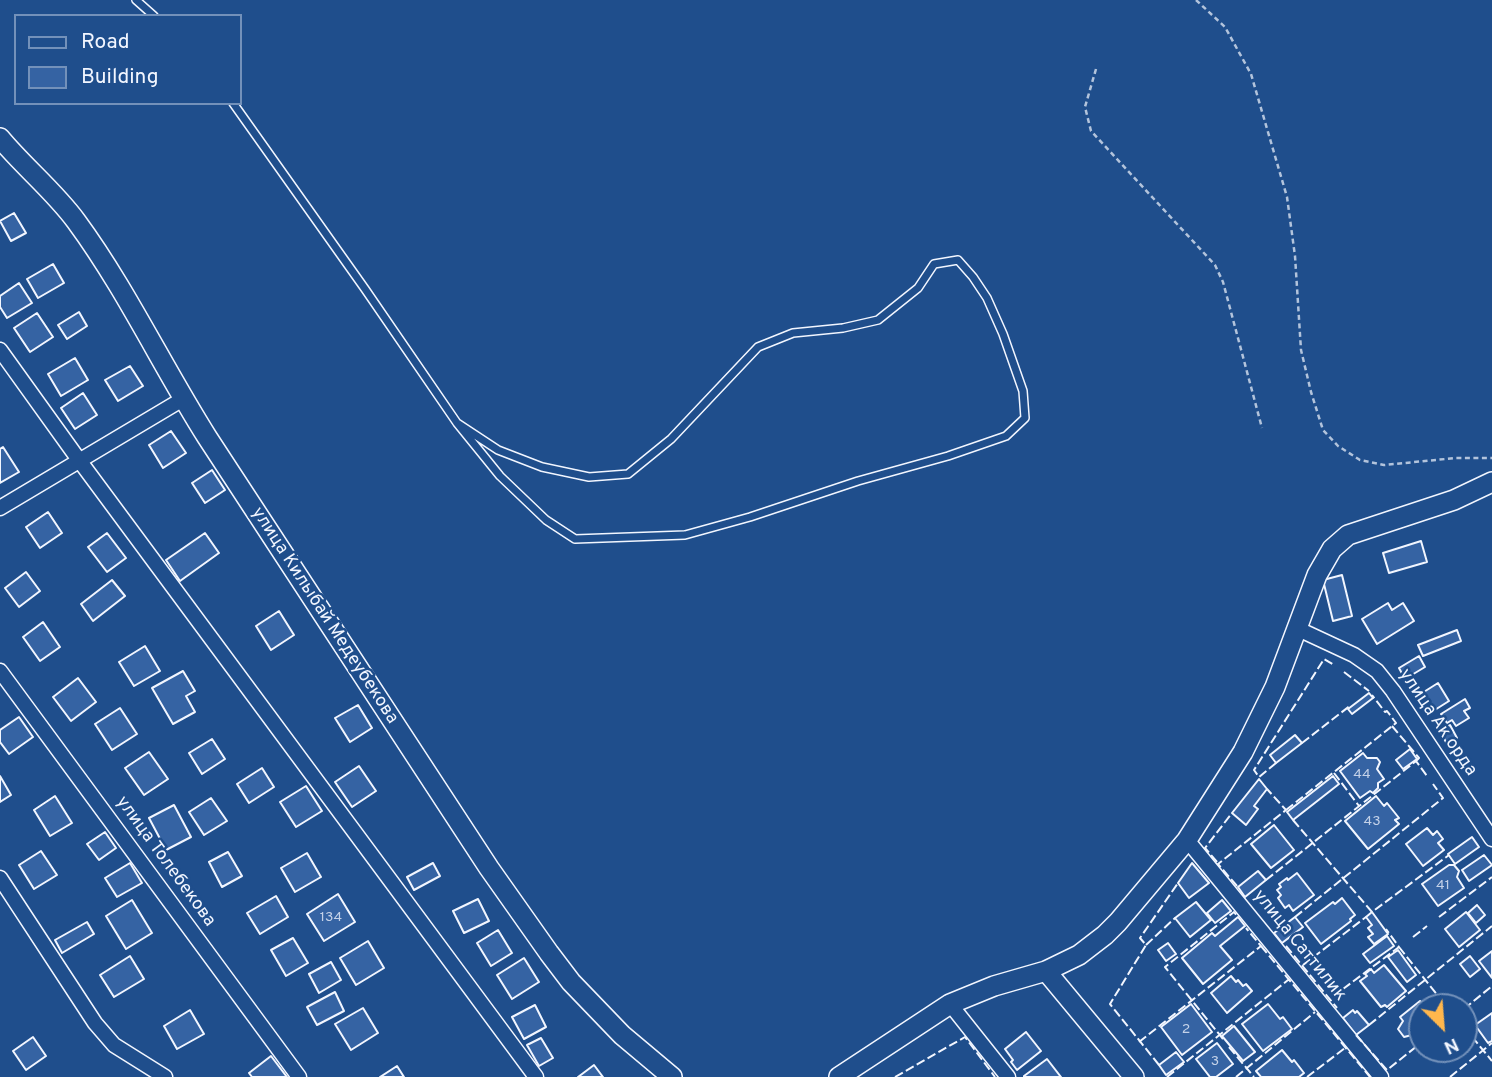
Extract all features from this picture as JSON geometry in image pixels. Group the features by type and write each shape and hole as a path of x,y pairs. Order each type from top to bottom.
{"main road":[{"name":"улица Килыбай Медеубекова","path":"0,138 82,228 104,261 183,399 489,868 556,963 622,1035 672,1077"},
{"path":"839,1077 950,1004 994,986 1046,971 1079,955 1105,935 1187,840 1243,752 1275,687 1317,575 1332,549 1348,535 1454,500 1492,482"},
{"path":"1046,971 1134,1077"}],"street":[{"path":"0,350 536,1077"},
{"path":"0,508 183,399"},
{"name":"улица Ак орда","path":"1296,628 1354,655 1377,671 1492,839"},
{"name":"улица Толебекова","path":"0,671 299,1077"},
{"name":"улица Саттилик","path":"1187,840 1381,1077"},
{"path":"0,877 95,1023 114,1045 165,1077"},
{"path":"950,1004 1008,1077"}],"lane":[{"path":"136,0 152,14"},
{"path":"234,105 457,424 500,476 546,520 575,539 685,535 948,456 1006,436 1025,418 1023,391 1003,334 987,298 973,276 958,260 934,264 918,288 878,320 843,328 793,333 758,347 670,439 628,474 589,477 542,467 498,450 457,424"}],"path":[{"path":"1196,0 1225,27 1251,74 1287,197 1295,256 1301,350 1323,430 1338,446 1360,460 1384,465 1456,458 1492,458"},
{"path":"1096,69 1085,107 1091,131 1214,265 1223,282 1262,428"}],"building":[{"path":"14,213 26,233 11,241 0,221"},
{"path":"53,264 64,283 38,298 27,279"},
{"path":"19,283 32,303 7,318 0,307 0,296"},
{"path":"79,312 87,326 67,339 58,325"},
{"path":"37,313 53,337 30,352 14,328"},
{"path":"75,358 88,380 61,396 48,374"},
{"path":"130,366 143,386 118,401 105,380"},
{"path":"83,393 97,415 75,429 61,408"},
{"path":"171,431 186,453 163,468 149,445"},
{"path":"3,447 19,472 0,483 0,449"},
{"path":"212,470 225,490 205,503 192,483"},
{"path":"48,512 62,533 40,548 26,527"},
{"path":"107,533 126,558 107,572 88,547"},
{"path":"205,533 219,553 180,581 166,560"},
{"path":"1421,541 1427,562 1389,573 1383,553"},
{"path":"26,572 40,591 19,607 5,588"},
{"path":"1342,575 1352,616 1333,621 1323,580"},
{"path":"112,580 125,596 93,621 81,604"},
{"path":"1388,603 1392,610 1403,603 1414,621 1377,644 1362,619"},
{"path":"279,611 294,635 271,650 256,626"},
{"path":"43,622 60,647 40,661 23,637"},
{"path":"1457,630 1461,641 1423,656 1418,645"},
{"path":"145,646 160,671 134,686 119,662"},
{"path":"1419,656 1425,667 1405,679 1399,668"},
{"path":"183,671 195,691 186,696 195,712 173,724 152,688"},
{"path":"78,678 96,702 71,721 53,697"},
{"path":"1438,683 1449,701 1430,713 1419,695"},
{"path":"1369,693 1373,698 1352,714 1348,709"},
{"path":"1465,699 1470,708 1464,711 1469,718 1456,726 1452,720 1447,723 1441,714"},
{"path":"358,705 372,728 350,742 335,718"},
{"path":"120,708 137,734 112,750 95,724"},
{"path":"19,717 33,737 9,754 0,742 0,730"},
{"path":"1450,725 1457,738 1447,744 1440,731"},
{"path":"1295,735 1302,743 1276,763 1270,755"},
{"path":"212,739 225,759 202,774 189,753"},
{"path":"1410,749 1417,759 1403,769 1396,760"},
{"path":"149,752 168,779 144,795 125,768"},
{"path":"1363,753 1367,758 1377,758 1380,762 1377,769 1384,779 1378,783 1378,788 1373,793 1370,791 1360,798 1340,771"},
{"path":"359,766 376,791 352,807 335,782"},
{"path":"262,768 274,787 249,803 237,784"},
{"path":"0,776 11,795 0,802"},
{"path":"1333,776 1339,784 1293,820 1287,812"},
{"path":"1259,779 1267,789 1254,806 1258,809 1246,825 1232,813"},
{"path":"306,786 322,811 296,827 280,802"},
{"path":"55,796 72,823 50,836 34,810"},
{"path":"1376,796 1384,806 1387,803 1399,818 1395,820 1399,824 1368,849 1345,821"},
{"path":"211,798 227,821 204,835 189,812"},
{"path":"174,805 191,837 166,850 149,818"},
{"path":"1274,825 1294,850 1271,868 1251,844"},
{"path":"1427,828 1433,835 1437,831 1443,839 1438,843 1444,850 1423,866 1406,844"},
{"path":"105,832 116,848 99,860 87,844"},
{"path":"1472,837 1479,847 1455,864 1448,854"},
{"path":"41,851 57,875 34,889 19,865"},
{"path":"228,852 242,876 222,887 209,862"},
{"path":"307,853 321,877 295,892 281,868"},
{"path":"1484,855 1492,865 1469,881 1462,870"},
{"path":"130,863 142,883 117,897 105,878"},
{"path":"433,863 440,876 414,890 407,877"},
{"path":"1192,863 1209,883 1189,898 1178,883"},
{"path":"1449,865 1454,865 1459,871 1457,877 1464,888 1438,906 1422,884"},
{"path":"1258,871 1266,880 1245,897 1238,887"},
{"path":"1297,873 1314,895 1293,911 1289,905 1285,908 1278,898 1281,895 1277,890 1281,887 1279,884"},
{"path":"338,894 355,922 324,941 307,914"},
{"path":"276,896 288,917 260,934 247,913"},
{"path":"1342,898 1355,915 1321,944 1305,923"},
{"path":"478,899 489,921 464,933 453,911"},
{"path":"132,900 152,933 126,949 106,916"},
{"path":"1222,900 1231,911 1215,923 1207,913"},
{"path":"1196,902 1211,920 1190,937 1175,918"},
{"path":"1477,905 1485,915 1476,923 1468,913"},
{"path":"1372,912 1388,934 1374,944 1368,937 1373,934 1368,928 1372,925 1366,917"},
{"path":"1466,912 1480,930 1459,947 1445,929"},
{"path":"1238,917 1245,926 1220,946 1232,960 1203,984 1182,958 1212,933 1215,936"},
{"path":"1295,917 1303,927 1282,943 1274,933"},
{"path":"87,922 94,934 62,953 55,940"},
{"path":"498,930 512,953 491,966 477,943"},
{"path":"1387,936 1394,946 1370,963 1363,954"},
{"path":"293,938 308,963 286,976 271,950"},
{"path":"368,941 384,968 356,985 340,958"},
{"path":"1168,943 1176,954 1166,961 1158,950"},
{"path":"1398,950 1416,975 1407,982 1388,957"},
{"path":"1492,951 1492,978 1479,961"},
{"path":"130,956 144,979 114,997 100,975"},
{"path":"1470,956 1480,969 1470,977 1460,964"},
{"path":"524,958 539,982 512,999 497,975"},
{"path":"331,962 341,980 319,993 309,974"},
{"path":"1384,965 1406,991 1387,1007 1381,1007 1360,981 1371,969 1374,973"},
{"path":"1231,976 1243,986 1246,984 1252,991 1227,1013 1211,993"},
{"path":"335,992 344,1011 317,1025 307,1007"},
{"path":"1191,1004 1212,1032 1182,1055 1161,1027"},
{"path":"1268,1004 1292,1029 1263,1051 1242,1024"},
{"path":"535,1005 546,1027 524,1039 512,1017"},
{"path":"363,1008 378,1033 351,1050 335,1024"},
{"path":"190,1010 204,1034 177,1049 164,1026"},
{"path":"1353,1010 1369,1025 1356,1035 1343,1018"},
{"path":"1408,1011 1408,1036 1404,1037 1398,1029 1403,1021 1400,1017"},
{"path":"1492,1013 1492,1041 1488,1043 1478,1029 1478,1023"},
{"path":"1234,1026 1255,1052 1243,1061 1222,1036"},
{"path":"1026,1032 1041,1051 1017,1070 1005,1049"},
{"path":"33,1037 46,1056 26,1070 13,1051"},
{"path":"541,1038 553,1058 539,1066 527,1045"},
{"path":"1217,1043 1233,1064 1216,1077 1210,1077 1196,1059"},
{"path":"1282,1050 1304,1073 1299,1077 1261,1077 1256,1071"},
{"path":"1176,1052 1184,1062 1166,1075 1159,1065"},
{"path":"271,1056 287,1077 252,1077 249,1073"},
{"path":"1047,1059 1061,1077 1024,1077 1024,1076"},
{"path":"594,1065 603,1077 578,1077"},
{"path":"397,1066 404,1077 380,1077"}],"fence":[{"path":"1276,763 1259,777 1254,770 1324,659 1334,665"},
{"path":"1344,672 1369,691"},
{"path":"1286,810 1396,723 1372,695"},
{"path":"1302,743 1351,705"},
{"path":"1392,726 1419,758 1416,761"},
{"path":"1266,880 1416,761 1427,776"},
{"path":"1334,773 1359,806"},
{"path":"1295,917 1443,798 1433,784"},
{"path":"1237,886 1218,864 1286,810 1267,789"},
{"path":"1217,862 1205,848 1232,813"},
{"path":"1293,820 1372,912 1449,855"},
{"path":"1439,917 1492,877"},
{"path":"1159,1065 1110,1004 1146,945 1140,938 1178,883"},
{"path":"1223,1039 1165,967 1234,912 1238,917"},
{"path":"1303,965 1366,917"},
{"path":"1146,945 1175,918"},
{"path":"1413,937 1427,926"},
{"path":"1369,1025 1492,926"},
{"path":"1139,1042 1261,946 1246,928"},
{"path":"1343,989 1399,947 1386,929"},
{"path":"1261,946 1370,1077"},
{"path":"1286,946 1337,1008"},
{"path":"1399,947 1436,993"},
{"path":"1167,1077 1288,980"},
{"path":"1478,998 1492,986"},
{"path":"1236,1077 1315,1012"},
{"path":"1356,1035 1387,1070 1408,1053"},
{"path":"895,1077 965,1037 995,1077"},
{"path":"1450,1077 1492,1043"},
{"path":"1478,1044 1492,1061"},
{"path":"1229,1047 1254,1077"},
{"path":"1307,1077 1345,1048"}]}
